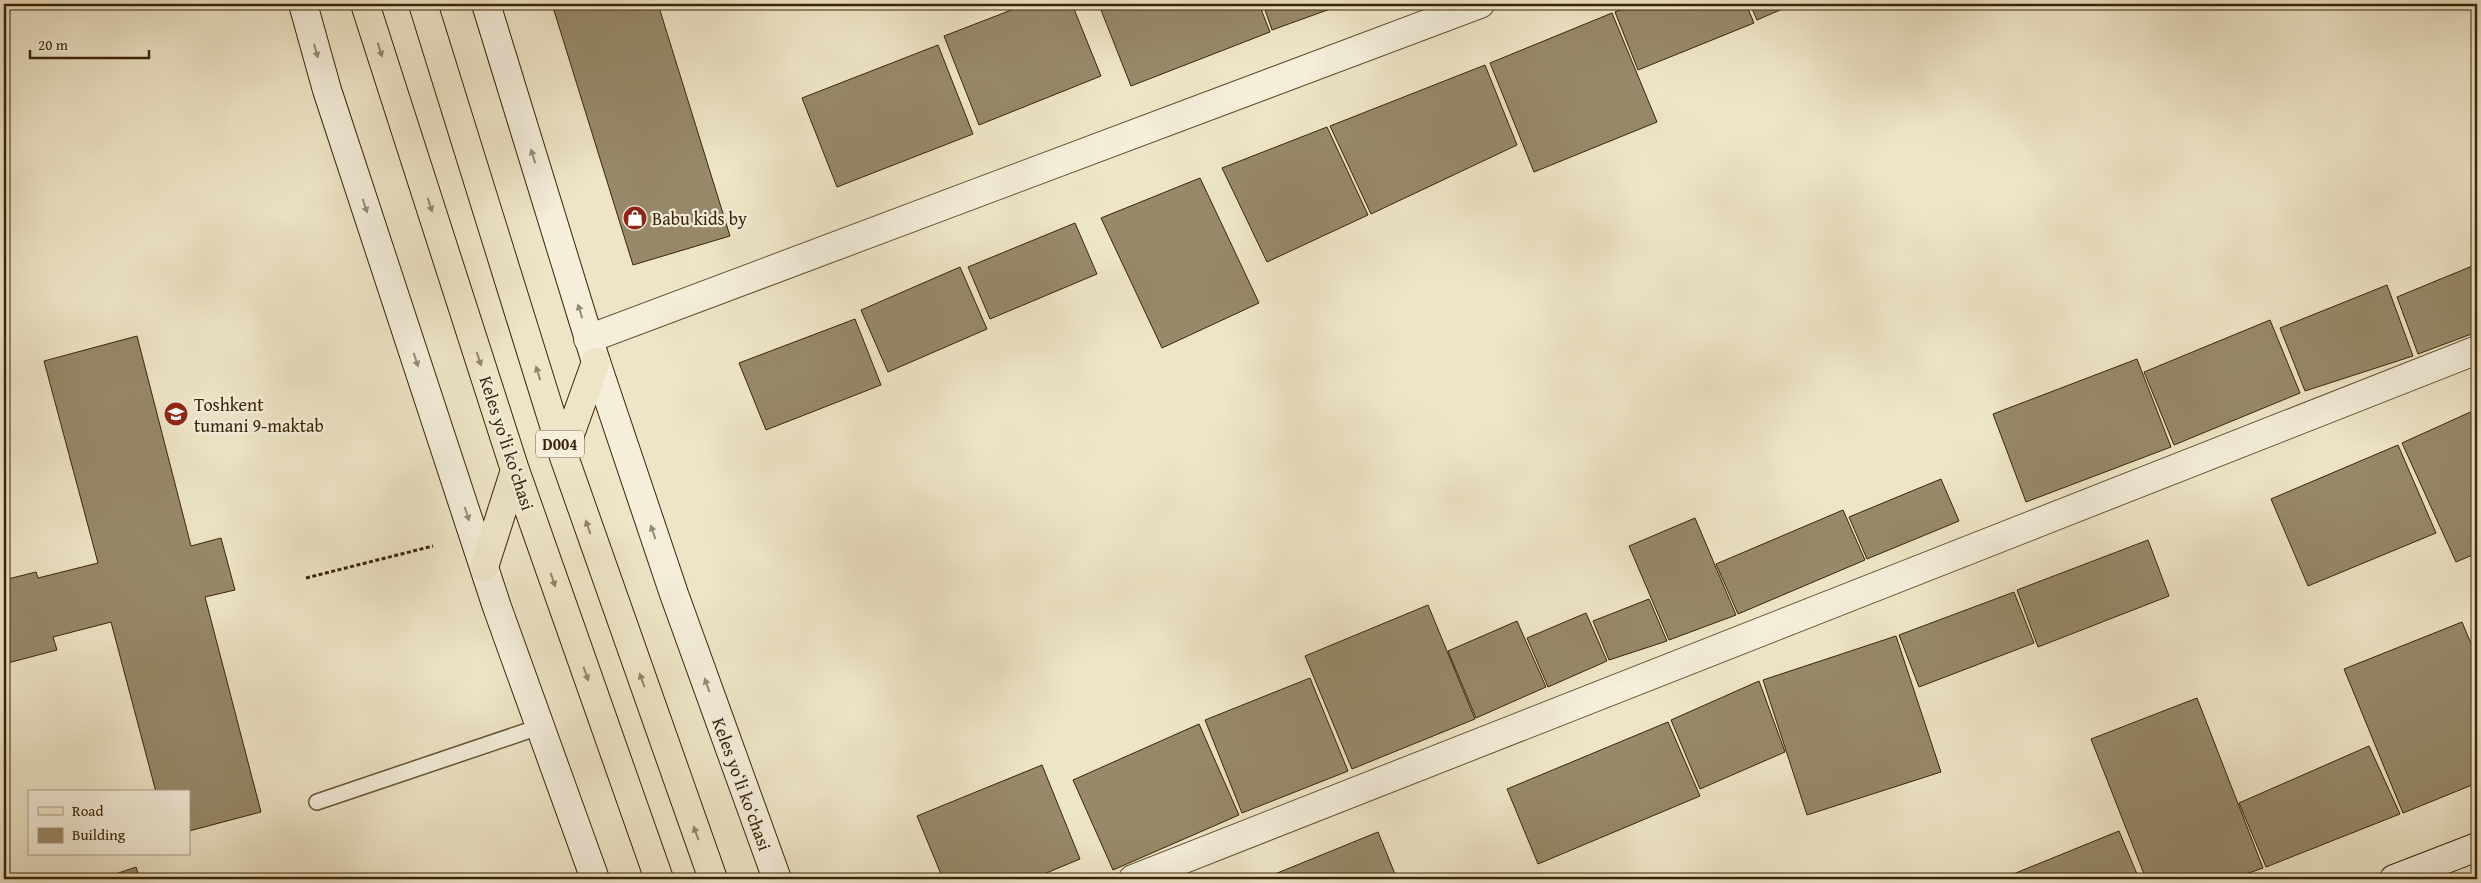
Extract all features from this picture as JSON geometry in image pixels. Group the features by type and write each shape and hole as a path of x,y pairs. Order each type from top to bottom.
{"main road":[{"name":"Keles yoʻli koʻchasi","path":"365,4 515,470 659,879"},
{"name":"D004","path":"423,4 563,454 713,879"},
{"path":"563,454 592,350"},
{"path":"484,567 515,470"}],"street":[{"path":"303,4 327,90 484,567 539,727 595,879"},
{"name":"Keles yoʻli koʻchasi","path":"486,4 592,350 674,594 777,879"},
{"path":"592,350 1480,4"},
{"path":"1133,879 2477,350"},
{"path":"2394,879 2477,847"}],"lane":[{"path":"317,802 539,727"}],"path":[{"path":"306,578 433,546"}],"building":[{"path":"552,4 658,4 730,236 633,265"},
{"path":"1027,4 1072,4 1101,76 979,125 944,36"},
{"path":"1116,4 1259,4 1270,32 1131,86 1101,10"},
{"path":"1263,4 1344,4 1272,30"},
{"path":"1634,4 1746,4 1754,23 1638,70 1615,12"},
{"path":"1750,4 1794,4 1757,20"},
{"path":"1612,13 1657,122 1534,172 1490,63"},
{"path":"938,45 973,134 837,187 802,98"},
{"path":"1485,65 1517,145 1371,214 1330,126"},
{"path":"1327,127 1368,215 1267,262 1222,168"},
{"path":"1200,178 1259,303 1162,348 1101,218"},
{"path":"1075,223 1097,274 990,319 968,267"},
{"path":"2477,264 2477,332 2418,354 2397,297"},
{"path":"960,267 987,329 888,372 861,310"},
{"path":"2387,285 2413,356 2305,391 2280,328"},
{"path":"855,319 881,385 766,430 739,363"},
{"path":"2270,320 2300,393 2174,445 2144,372"},
{"path":"137,336 191,546 221,538 235,590 205,597 261,812 190,831 190,790 155,790 111,622 53,637 57,650 4,664 4,580 36,572 38,578 98,563 44,361"},
{"path":"2137,359 2171,447 2026,502 1993,414"},
{"path":"2477,409 2477,553 2456,562 2402,443"},
{"path":"2398,445 2436,533 2308,586 2271,499"},
{"path":"1941,479 1959,521 1867,559 1849,517"},
{"path":"1843,510 1865,560 1738,614 1716,564"},
{"path":"1695,518 1736,615 1669,640 1629,546"},
{"path":"2148,540 2169,596 2038,647 2017,590"},
{"path":"2014,592 2034,643 1919,687 1899,635"},
{"path":"1649,599 1667,641 1609,660 1593,621"},
{"path":"1428,605 1475,719 1352,769 1305,656"},
{"path":"1586,613 1607,661 1548,687 1527,638"},
{"path":"1517,621 1546,687 1476,718 1448,651"},
{"path":"2462,622 2477,658 2477,783 2403,813 2344,669"},
{"path":"1896,636 1941,772 1807,815 1763,680"},
{"path":"1310,678 1348,771 1242,813 1205,720"},
{"path":"1759,681 1785,752 1700,789 1671,720"},
{"path":"2197,698 2263,868 2232,879 2146,879 2091,739"},
{"path":"1668,722 1700,796 1538,864 1507,789"},
{"path":"1199,724 1239,815 1113,870 1073,780"},
{"path":"2369,746 2400,814 2266,867 2239,803"},
{"path":"1042,765 1080,859 1032,879 943,879 917,816"},
{"path":"2119,831 2139,879 2001,879"},
{"path":"1378,832 1397,879 1271,879 1270,876"},
{"path":"136,867 140,879 101,879"},
{"path":"1990,875 1991,879 1979,879"}],"place":[{"name":"Babu kids by","path":"635,218"},
{"name":"Toshkent tumani 9-maktab","path":"176,414"}]}
